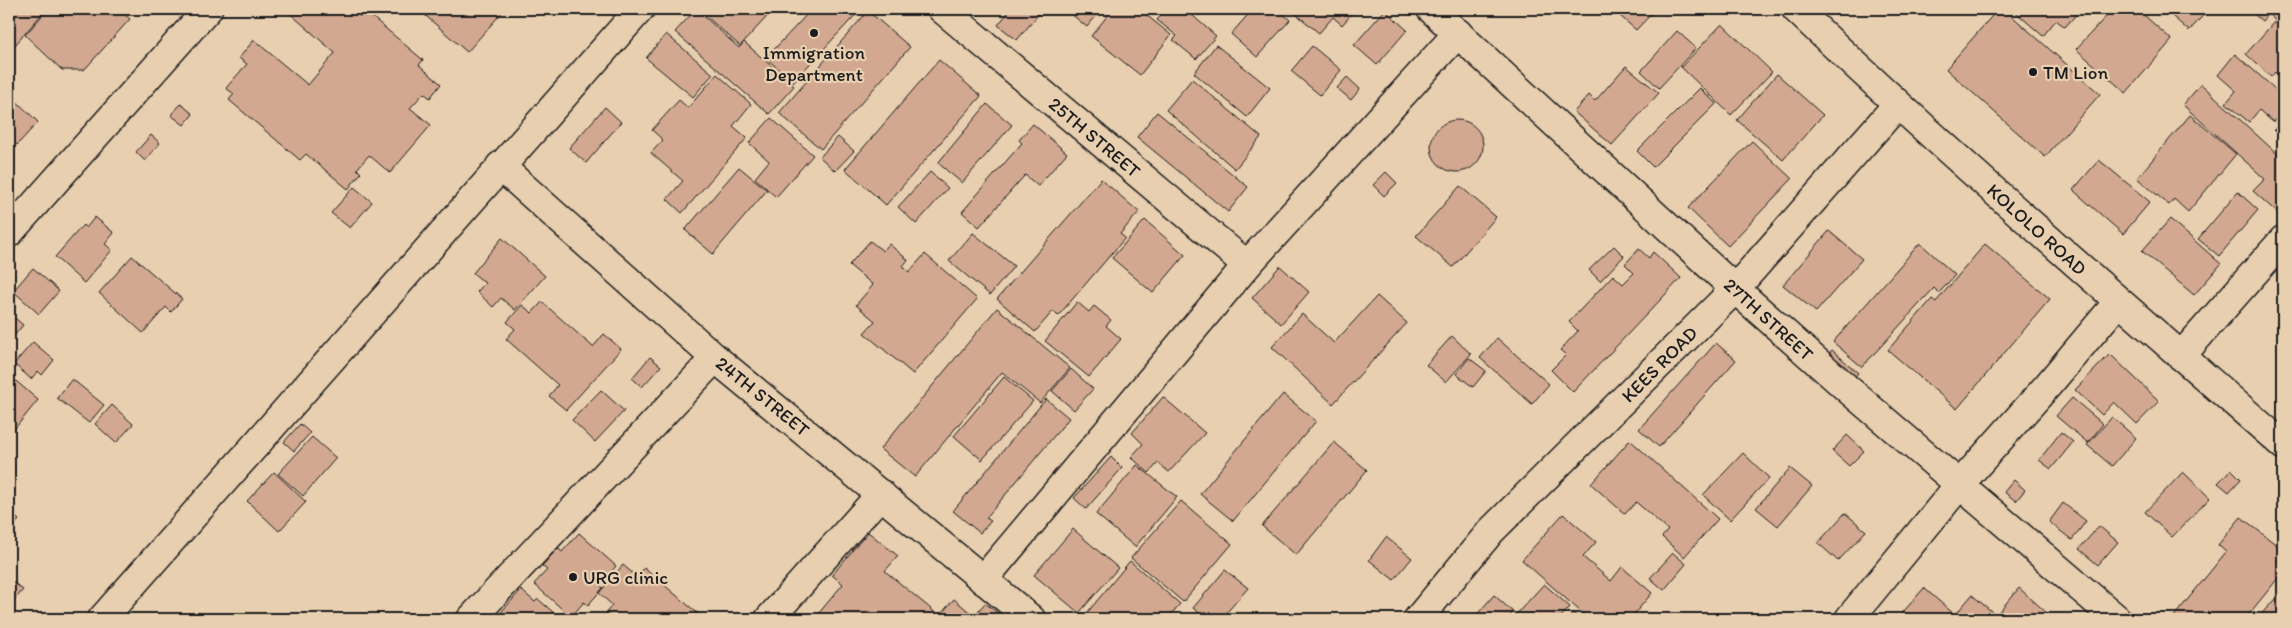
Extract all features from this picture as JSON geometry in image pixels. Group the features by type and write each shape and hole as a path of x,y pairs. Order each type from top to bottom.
{"street":[{"path":"9,233 208,9"},
{"path":"105,618 500,166 640,9"},
{"name":"25TH STREET","path":"942,9 1247,265"},
{"name":"27TH STREET","path":"1431,9 1735,289 2117,619"},
{"name":"KOLOLO ROAD","path":"1796,9 1897,104 2118,302 2283,445"},
{"path":"983,580 1247,265 1458,33"},
{"name":"KEES ROAD","path":"1418,619 1491,531 1735,289 1897,104"},
{"name":"24TH STREET","path":"500,166 715,358 1031,619"},
{"path":"2182,356 2283,240"},
{"path":"1849,619 1960,484 2118,302"},
{"path":"471,619 715,358"},
{"path":"769,619 881,494"}],"building":[{"path":"9,9 46,9 9,52"},
{"path":"48,9 118,9 130,19 84,70 62,70 25,35"},
{"path":"285,9 351,9 360,16 365,11 423,60 419,65 441,84 430,98 424,93 410,108 431,125 390,173 369,155 357,169 361,173 348,189 306,154 300,160 229,100 234,94 226,88 247,64 239,58 254,40 308,85 335,53"},
{"path":"418,9 505,9 467,52"},
{"path":"696,9 739,48 744,42 794,86 769,114 675,32"},
{"path":"698,9 774,9 740,46"},
{"name":"Immigration Department","path":"812,9 861,9 793,82 766,58"},
{"path":"1011,9 1043,9 1017,40 998,25"},
{"path":"1065,9 1102,9 1087,27"},
{"path":"1113,9 1139,9 1171,35 1140,75 1091,36"},
{"path":"1167,9 1185,9 1216,36 1196,59 1173,40 1177,36 1157,20"},
{"path":"1253,9 1277,9 1290,20 1257,57 1231,34"},
{"path":"1290,9 1356,9 1342,25 1333,17 1319,33"},
{"path":"1612,9 1656,9 1636,30"},
{"path":"1998,9 2004,9 2100,94 2045,157 1946,69"},
{"path":"2012,9 2081,9 2065,27 2056,20 2043,36"},
{"path":"2113,9 2137,9 2172,40 2126,93 2076,49"},
{"path":"2164,9 2209,9 2189,31"},
{"path":"2248,9 2283,9 2283,27 2268,14 2262,21"},
{"path":"1385,10 1407,30 1377,65 1354,45"},
{"path":"868,11 910,47 821,149 779,113"},
{"path":"2274,22 2283,30 2283,80 2275,72 2271,77 2246,54"},
{"path":"1722,24 1772,72 1731,115 1681,67"},
{"path":"1677,31 1696,48 1659,88 1641,71"},
{"path":"666,34 713,74 693,97 646,58"},
{"path":"1216,45 1270,88 1247,117 1194,73"},
{"path":"1312,46 1341,70 1320,95 1291,71"},
{"path":"2235,54 2283,96 2283,111 2273,122 2259,110 2249,122 2226,103 2236,91 2218,75"},
{"path":"939,60 981,96 886,205 845,169"},
{"path":"1626,66 1659,93 1612,145 1574,112 1589,95 1595,101"},
{"path":"717,74 751,104 733,126 747,138 682,213 667,199 683,181 651,153 663,140 652,130 679,100 688,108"},
{"path":"1777,74 1823,115 1783,160 1737,120"},
{"path":"1347,77 1360,89 1351,100 1337,88"},
{"path":"1192,79 1261,137 1235,169 1166,110"},
{"path":"2201,84 2283,159 2283,213 2281,216 2253,191 2265,179 2183,105"},
{"path":"1700,88 1716,104 1653,167 1637,151"},
{"path":"9,94 38,122 17,145 9,138"},
{"path":"181,104 193,114 184,125 171,115"},
{"path":"987,104 1012,125 962,183 938,163"},
{"path":"605,107 621,122 586,163 569,148"},
{"path":"1157,112 1248,187 1228,212 1137,137"},
{"path":"2190,115 2236,154 2188,212 2174,199 2169,205 2137,178"},
{"path":"771,118 813,155 776,197 755,178 769,161 749,143"},
{"path":"2283,119 2283,139 2274,130"},
{"path":"1457,120 1467,122 1475,128 1481,136 1483,146 1481,156 1475,164 1467,170 1457,172 1447,170 1439,164 1433,156 1431,146 1433,136 1439,128 1447,122"},
{"path":"1033,124 1067,153 1038,186 1025,175 979,227 962,212 1022,143 1019,140"},
{"path":"151,135 160,143 145,161 136,152"},
{"path":"838,137 854,151 835,171 820,157"},
{"path":"1752,141 1792,179 1728,246 1688,208"},
{"path":"2099,160 2150,202 2123,234 2073,190"},
{"path":"739,167 767,190 713,254 685,230"},
{"path":"930,172 948,188 916,224 898,207"},
{"path":"1386,172 1397,183 1384,196 1373,185"},
{"path":"1101,179 1139,212 1120,234 1125,238 1058,316 1053,311 1035,332 997,299"},
{"path":"1460,186 1496,217 1453,267 1416,236"},
{"path":"354,187 372,202 350,228 331,213"},
{"path":"2238,192 2258,210 2219,256 2198,239"},
{"path":"95,217 114,233 105,244 112,250 84,283 55,257 83,225 86,228"},
{"path":"2170,219 2221,264 2194,295 2142,251"},
{"path":"1145,220 1185,255 1153,293 1112,258"},
{"path":"1829,231 1862,259 1816,312 1783,285"},
{"path":"973,233 1014,266 990,295 949,261"},
{"path":"502,238 545,276 515,310 501,298 493,307 477,292 485,283 473,273"},
{"path":"870,241 883,251 889,244 908,260 903,266 909,272 925,254 977,299 913,374 864,333 875,321 856,305 873,285 849,265"},
{"path":"1920,243 1955,275 1939,293 1934,288 1862,367 1833,342"},
{"path":"1985,244 2050,299 1957,409 1888,350 1932,299 1936,302"},
{"path":"1614,246 1624,256 1600,281 1589,270"},
{"path":"1639,249 1649,258 1653,252 1681,278 1573,392 1551,370 1566,355 1560,350 1578,331 1569,322 1613,275 1623,284 1634,273 1625,264"},
{"path":"132,256 182,299 171,312 166,307 143,333 99,293"},
{"path":"1280,266 1309,292 1281,324 1252,298"},
{"path":"33,268 59,291 39,314 13,291"},
{"path":"1377,296 1407,323 1333,404 1272,347 1302,314 1334,343"},
{"path":"542,302 593,347 604,334 621,349 566,410 549,396 558,385 506,339 515,329 507,322 522,305 532,313"},
{"path":"1077,302 1089,312 1094,306 1111,320 1106,326 1121,339 1089,377 1045,341"},
{"path":"997,308 1070,368 1040,403 1002,372 915,477 880,449"},
{"path":"9,313 23,325 9,342"},
{"path":"1452,336 1471,354 1446,382 1426,365"},
{"path":"1497,338 1549,384 1532,404 1480,358"},
{"path":"33,342 54,360 42,375 38,371 31,379 14,364"},
{"path":"1716,343 1736,360 1659,447 1639,429"},
{"path":"1832,350 1858,373 1839,395 1813,372"},
{"path":"2110,354 2159,401 2137,424 2114,402 2102,415 2075,390"},
{"path":"650,357 661,366 642,387 632,378"},
{"path":"1469,358 1486,371 1473,387 1456,374"},
{"path":"1071,369 1093,389 1074,410 1052,391"},
{"path":"9,375 38,400 12,432 9,429"},
{"path":"1004,377 1033,401 982,460 954,436"},
{"path":"72,379 104,405 89,423 57,398"},
{"path":"601,390 624,411 595,442 572,420"},
{"path":"1283,394 1316,421 1233,521 1200,494"},
{"path":"1163,397 1205,433 1169,472 1158,463 1149,473 1131,457 1143,444 1132,433"},
{"path":"2072,398 2103,424 2088,443 2056,416"},
{"path":"1046,399 1069,418 986,518 991,521 980,533 953,511"},
{"path":"112,405 133,424 116,443 95,424"},
{"path":"2112,417 2136,438 2112,466 2087,445"},
{"path":"300,424 310,433 294,451 284,442"},
{"path":"2061,432 2073,442 2051,469 2039,460"},
{"path":"1847,435 1864,451 1849,466 1832,451"},
{"path":"312,437 336,458 303,496 278,474"},
{"path":"1630,440 1718,519 1684,557 1662,537 1668,530 1636,502 1625,514 1591,484"},
{"path":"1334,442 1367,470 1296,555 1262,526"},
{"path":"1743,453 1769,478 1730,520 1703,495"},
{"path":"1111,457 1122,468 1086,509 1074,498"},
{"path":"1137,465 1177,497 1135,547 1096,514"},
{"path":"1790,468 1812,486 1778,526 1756,508"},
{"path":"2231,469 2241,479 2229,492 2218,483"},
{"path":"274,472 306,502 279,531 247,501"},
{"path":"2183,472 2210,498 2172,537 2145,512"},
{"path":"2014,480 2025,490 2016,501 2004,492"},
{"path":"1181,501 1232,544 1183,602 1131,558"},
{"path":"2063,503 2086,521 2072,540 2049,522"},
{"path":"9,511 19,520 9,531"},
{"path":"1845,513 1866,531 1838,561 1818,543"},
{"path":"1563,514 1596,542 1583,557 1611,581 1622,567 1652,593 1630,619 1589,619 1522,560"},
{"path":"2241,517 2283,550 2283,572 2245,619 2172,619 2226,552 2218,545"},
{"path":"2099,526 2118,542 2098,565 2079,549"},
{"path":"1073,529 1118,568 1079,613 1034,575"},
{"path":"868,532 898,556 885,571 943,619 814,619 843,584 832,575"},
{"name":"URG clinic","path":"579,533 616,566 600,585 603,588 588,605 584,602 571,617 534,584 547,570 542,566 558,548 562,552"},
{"path":"1386,537 1412,558 1394,580 1369,560"},
{"path":"1673,553 1686,564 1664,590 1650,578"},
{"path":"1130,561 1180,604 1167,619 1082,619"},
{"name":"URG clinic","path":"623,565 637,577 644,568 702,617 700,619 613,619 606,613 612,605 599,593"},
{"path":"1225,570 1248,588 1221,619 1207,619 1193,608"},
{"path":"12,581 23,590 9,606 9,585"},
{"path":"1544,584 1570,607 1559,619 1512,619"},
{"path":"1924,588 1955,615 1972,595 1996,615 2019,588 2047,613 2041,619 1897,619"},
{"name":"URG clinic","path":"521,590 535,602 538,599 554,613 551,617 554,619 495,619"},
{"path":"2282,591 2283,619 2257,619"},
{"path":"1494,595 1513,612 1507,619 1473,619"},
{"path":"954,599 974,616 985,603 1004,618 947,619 941,614"},
{"path":"1573,613 1580,619 1567,619"}],"place":[{"name":"Immigration Department","path":"814,33"},
{"name":"TM Lion","path":"2033,72"},
{"name":"URG clinic","path":"573,577"}]}
